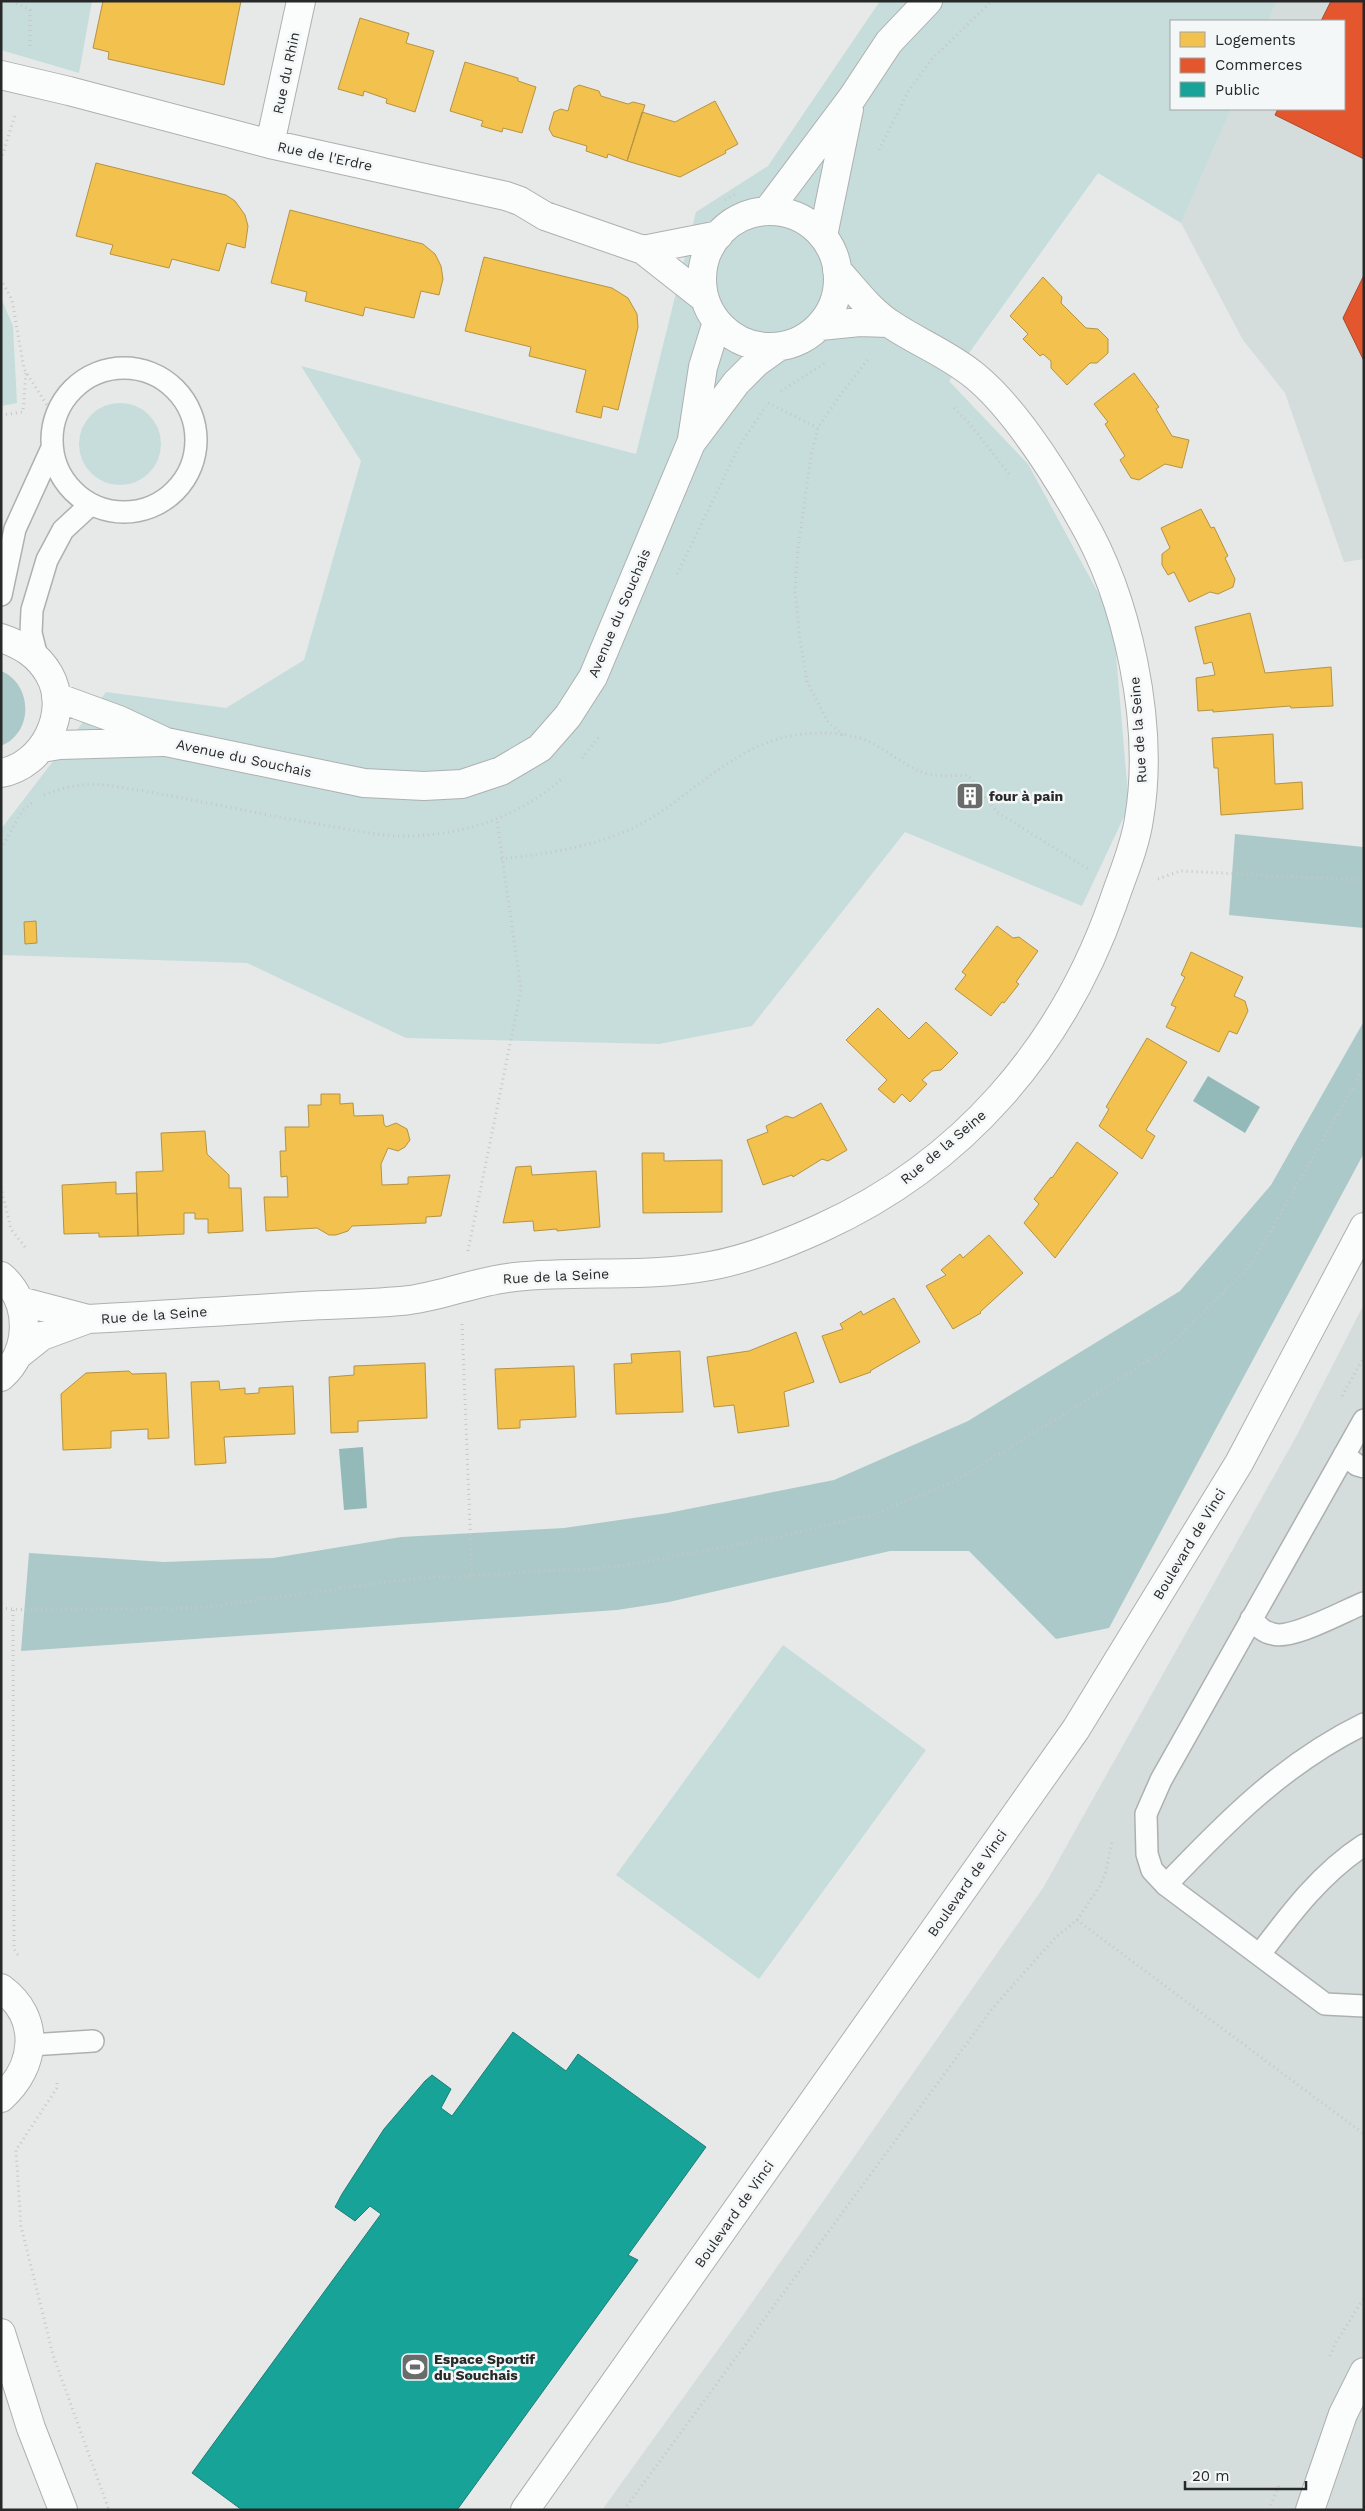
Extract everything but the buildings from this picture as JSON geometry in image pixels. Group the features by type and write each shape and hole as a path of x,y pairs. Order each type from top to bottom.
{"street":[{"name":"Rue du Rhin","path":"270,144 302,1"},
{"path":"768,210 852,98 889,42 928,1"},
{"name":"Rue de l'Erdre","path":"14,78 270,144 506,196 520,201 545,216 643,250 704,298"},
{"path":"823,236 852,98"},
{"path":"768,210 790,213 810,223 823,236 832,252 837,270 837,290 831,309 820,326 793,344 778,347 755,346 734,337 717,322 704,298 702,283 704,261 712,242 718,235 728,225 746,214 768,210"},
{"path":"643,250 718,235"},
{"name":"Rue de la Seine","path":"18,1354 42,1336 88,1319 414,1300 460,1287 520,1276 563,1273 659,1273 713,1266 762,1253 851,1215 888,1192 924,1167 970,1128 1008,1090 1041,1046 1081,980 1104,927 1139,824 1143,788 1143,747 1139,702 1121,609 1104,564 1084,522 1060,484 1008,412 976,377 888,323 862,299 837,270"},
{"name":"Avenue du Souchais","path":"692,443 703,367 717,322"},
{"name":"Rue de la Seine","path":"820,326 860,322 888,323"},
{"name":"Avenue du Souchais","path":"56,698 119,720 166,742 364,783 424,786 462,784 501,771 540,748 568,716 593,677 692,443 736,384 757,362 778,347"},
{"path":"1,638 20,645 36,657 50,676 56,698 54,724 42,748 28,762 4,777"},
{"name":"Avenue du Souchais","path":"42,748 166,742"},
{"name":"Boulevard de Vinci","path":"525,2510 1076,1728 1239,1463 1364,1228"},
{"path":"1,1276 20,1301 24,1318 24,1337 18,1354 1,1377"},
{"name":"Rue de la Seine","path":"20,1301 88,1319"},
{"path":"1,1988 21,2008 28,2026 30,2045 26,2067 15,2086 1,2098"},
{"path":"1,2333 31,2428 62,2510"},
{"path":"1310,2510 1343,2414 1364,2372"}],"lane":[{"path":"1,594 15,529 51,450 54,416 70,389 102,369 130,366 156,374 183,397 195,427 195,457 180,486 156,505 126,513 90,505 62,480 51,450"},
{"path":"36,657 31,633 32,614 47,560 62,530 90,505"},
{"path":"1364,1420 1161,1780 1146,1814 1147,1854 1152,1870 1166,1885 1326,2004 1364,2006"},
{"path":"1344,1455 1357,1465 1364,1467"},
{"path":"1251,1619 1261,1630 1274,1635 1291,1633 1364,1603"},
{"path":"1166,1885 1212,1837 1297,1762 1336,1738 1364,1724"},
{"path":"1260,1954 1328,1872 1364,1845"},
{"path":"30,2045 93,2041"}],"path":[{"path":"1,160 14,78 31,29 30,10 12,1"},
{"path":"877,154 909,90 932,59 992,1"},
{"path":"1,279 12,300 26,372 23,412 1,415"},
{"path":"844,735 828,722 807,682 800,640 795,590 798,549 811,456 818,428 838,398 871,356 864,356"},
{"path":"778,393 828,362 835,360"},
{"path":"26,372 54,416"},
{"path":"674,579 740,445 773,398"},
{"path":"768,403 818,428"},
{"path":"950,404 970,424 1010,476"},
{"path":"580,760 597,741 601,733"},
{"path":"501,858 555,852 602,840 655,816 710,776 758,746 797,735 823,733 861,739 921,772 953,776 968,775 997,812 1096,874 1144,884 1180,872 1364,880"},
{"path":"1,849 22,811 40,796 62,788 85,784 137,790 351,830 411,836 454,832 497,820 525,806 568,772"},
{"path":"472,1576 460,1287 521,990 497,820"},
{"path":"1,1608 26,1610 200,1608 409,1579 614,1567 773,1538 874,1514 953,1482 1167,1348 1250,1265 1364,1068"},
{"path":"1,1187 11,1230 29,1253"},
{"path":"624,2510 992,2009 1055,1938 1077,1920 1364,2134"}],"shaded area":[{"path":"1,1 92,1 79,73 1,50"},
{"path":"880,1 1277,1 1268,20 1170,20 1170,110 1231,110 1181,223 1098,173 949,381 1028,464 1113,620 1129,806 1082,906 905,832 752,1026 659,1044 406,1038 247,963 1,955 1,829 106,692 226,708 304,660 361,461 301,366 636,454 696,212 768,166"},
{"path":"1277,1 1364,1 1364,559 1344,562 1285,393 1243,340 1181,223 1231,110 1345,110 1345,20 1268,20"},
{"path":"1,298 13,326 17,403 1,406"},
{"path":"112,403 128,403 143,410 154,421 161,436 158,460 149,473 128,485 112,485 97,478 86,467 79,452 79,436 86,421 97,410"},
{"path":"1,671 12,677 19,686 24,697 25,708 24,720 19,731 12,740 1,746"},
{"path":"1235,834 1364,847 1364,928 1229,915"},
{"path":"1364,1021 1364,1153 1109,1628 1056,1639 969,1551 890,1551 669,1602 617,1610 21,1651 29,1553 164,1562 273,1558 401,1537 564,1528 668,1513 834,1480 968,1421 1180,1291 1271,1185"},
{"path":"1208,1076 1260,1107 1245,1133 1193,1101"},
{"path":"1364,1304 1364,2510 602,2510 746,2311 1043,1888 1297,1435"},
{"path":"363,1447 367,1508 344,1510 339,1449"},
{"path":"783,1645 926,1750 759,1979 616,1875"}],"place":[{"name":"four à pain","path":"970,796"},
{"name":"Espace Sportif du Souchais","path":"415,2367"}]}
